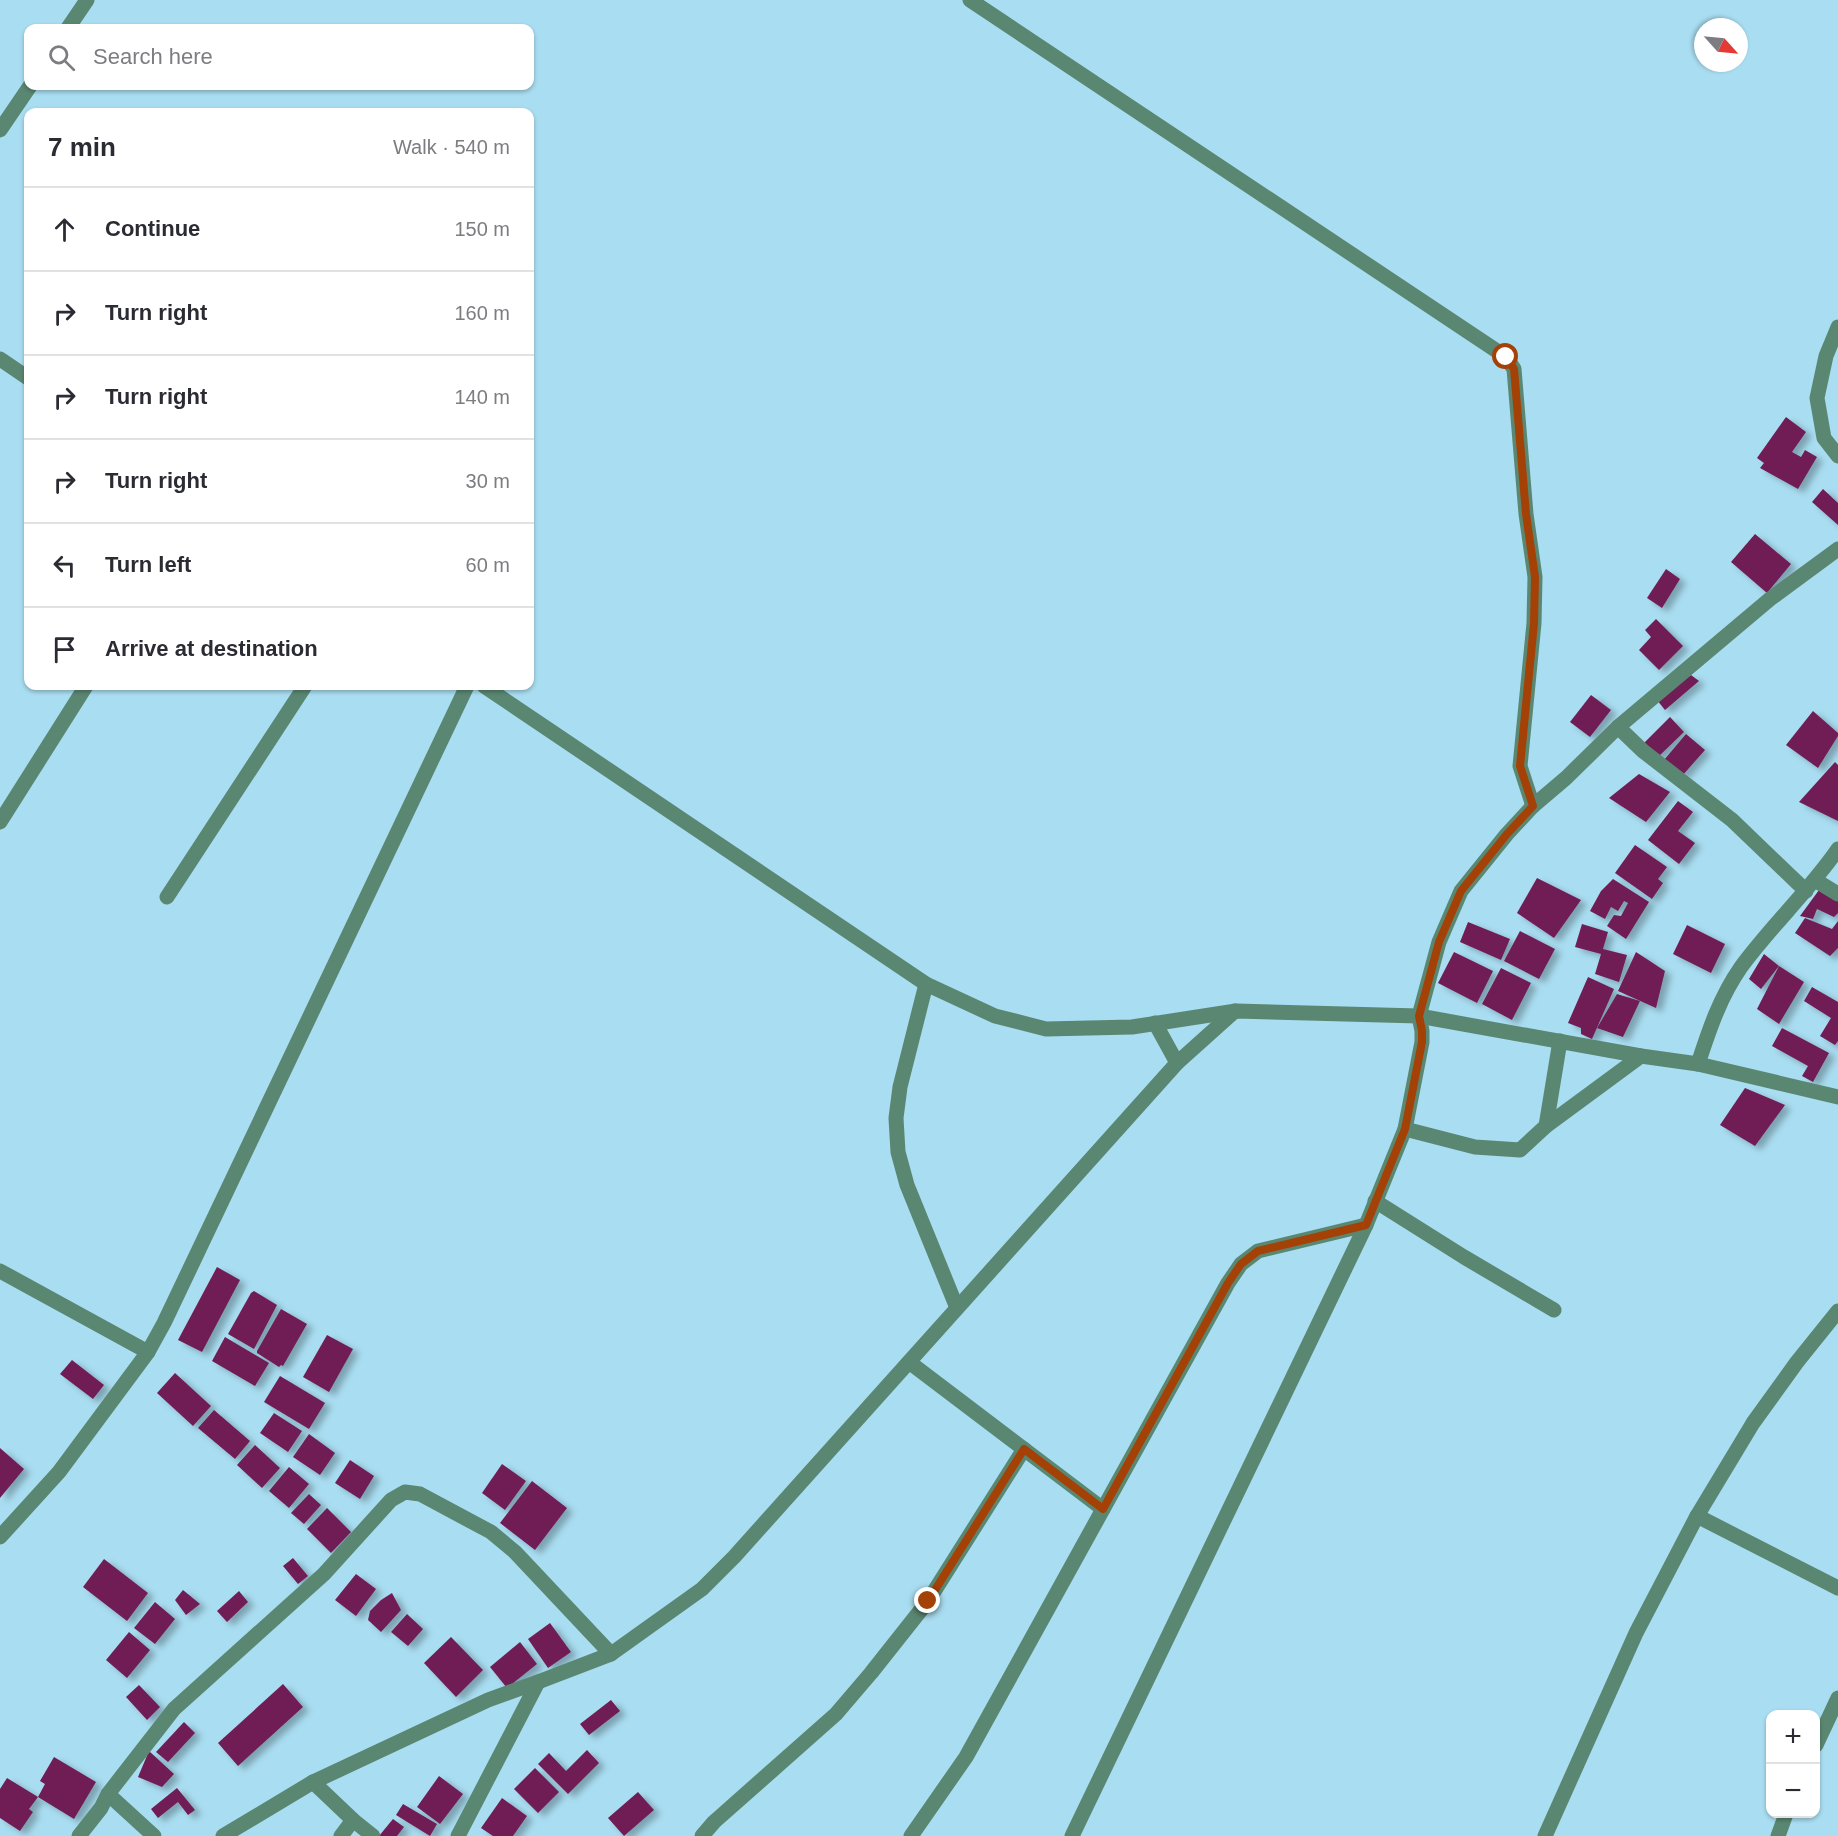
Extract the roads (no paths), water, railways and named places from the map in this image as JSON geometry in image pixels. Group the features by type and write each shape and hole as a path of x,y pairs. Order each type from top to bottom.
{"street":[{"path":"71,24 87,0"},
{"path":"970,0 1506,357 1514,369 1526,514 1535,577 1534,623 1520,766 1533,806"},
{"path":"0,130 27,90"},
{"path":"1838,327 1826,356 1817,398 1824,438 1838,456"},
{"path":"0,359 24,375"},
{"path":"1072,1836 1376,1201 1405,1129 1422,1042 1419,1016 1439,942 1461,891 1533,806 1566,778 1618,727 1770,599 1838,549"},
{"path":"0,822 83,690"},
{"path":"167,897 302,690"},
{"path":"0,1537 59,1472 148,1352 164,1323 465,690"},
{"path":"490,690 926,984 995,1016 1046,1029 1132,1027 1236,1011 1419,1016 1698,1064 1838,1097"},
{"path":"1618,727 1643,751 1811,885 1838,894"},
{"path":"1698,1064 1718,1007 1740,969 1811,885 1838,849"},
{"path":"926,984 900,1087 896,1118 898,1152 907,1185 957,1308"},
{"path":"222,1836 313,1782 488,1700 611,1654 702,1589 734,1557 1177,1063 1236,1011"},
{"path":"1155,1023 1177,1063"},
{"path":"1546,1126 1560,1041"},
{"path":"1405,1129 1475,1147 1520,1150 1546,1126 1641,1056"},
{"path":"1376,1201 1554,1311"},
{"path":"911,1836 966,1757 1228,1283 1241,1264 1258,1251 1366,1225"},
{"path":"0,1271 148,1352"},
{"path":"1545,1836 1636,1633 1697,1516 1753,1423 1797,1362 1838,1311"},
{"path":"909,1362 1103,1509"},
{"path":"702,1836 714,1822 836,1714 871,1674 928,1601 1024,1449"},
{"path":"79,1836 108,1794 174,1709 324,1574 392,1500 405,1492 420,1494 491,1532 515,1552 611,1654"},
{"path":"1697,1516 1838,1588"},
{"path":"458,1836 538,1682"},
{"path":"1820,1734 1838,1698"},
{"path":"313,1782 352,1820 373,1836"},
{"path":"108,1794 154,1836"},
{"path":"1778,1836 1785,1818"},
{"path":"341,1836 352,1820"}]}
